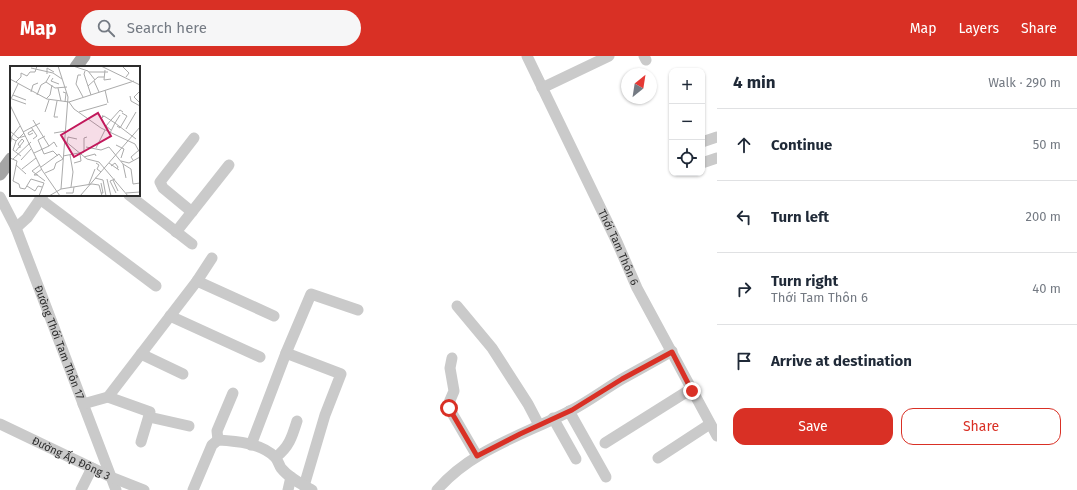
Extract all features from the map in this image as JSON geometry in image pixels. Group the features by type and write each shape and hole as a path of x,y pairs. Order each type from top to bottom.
{"main road":[{"path":"77,66 84,56"},
{"path":"0,174 10,160"}],"street":[{"name":"Thới Tam Thôn 6","path":"527,56 617,242 637,288 717,435"},
{"path":"542,88 609,56"},
{"path":"705,141 717,137"},
{"path":"192,212 164,188 160,182 194,138"},
{"path":"705,162 717,158"},
{"path":"176,232 229,165"},
{"path":"130,196 192,244"},
{"name":"Đường Thới Tam Thôn 17","path":"0,197 16,228 116,490"},
{"path":"16,228 27,218 42,197 156,286"},
{"path":"108,397 197,281 212,258"},
{"path":"197,281 274,316"},
{"path":"251,445 286,353 311,294 358,310"},
{"path":"457,306 492,348 528,404 539,425"},
{"path":"170,316 260,357"},
{"path":"437,490 445,481 477,456 569,411 622,379 672,352"},
{"path":"193,490 212,445 218,440 251,445 262,449 276,457 281,468 291,477 308,488 325,415 341,374 286,353"},
{"path":"141,354 183,374"},
{"path":"452,358 450,372 454,391 448,405 477,456"},
{"path":"605,442 692,389"},
{"path":"218,440 217,431 232,393"},
{"path":"83,404 108,397 150,412 141,442"},
{"path":"569,411 606,477"},
{"path":"149,417 189,426"},
{"path":"553,418 576,459"},
{"path":"276,457 284,451 290,442 298,421"},
{"name":"Đường Ấp Đông 3","path":"0,424 111,477 144,490"},
{"path":"658,458 710,424"},
{"path":"81,490 92,468"},
{"path":"288,490 291,477"}],"route":[{"path":"449,408 477,456 572,410 622,379 672,352 692,391"}]}
